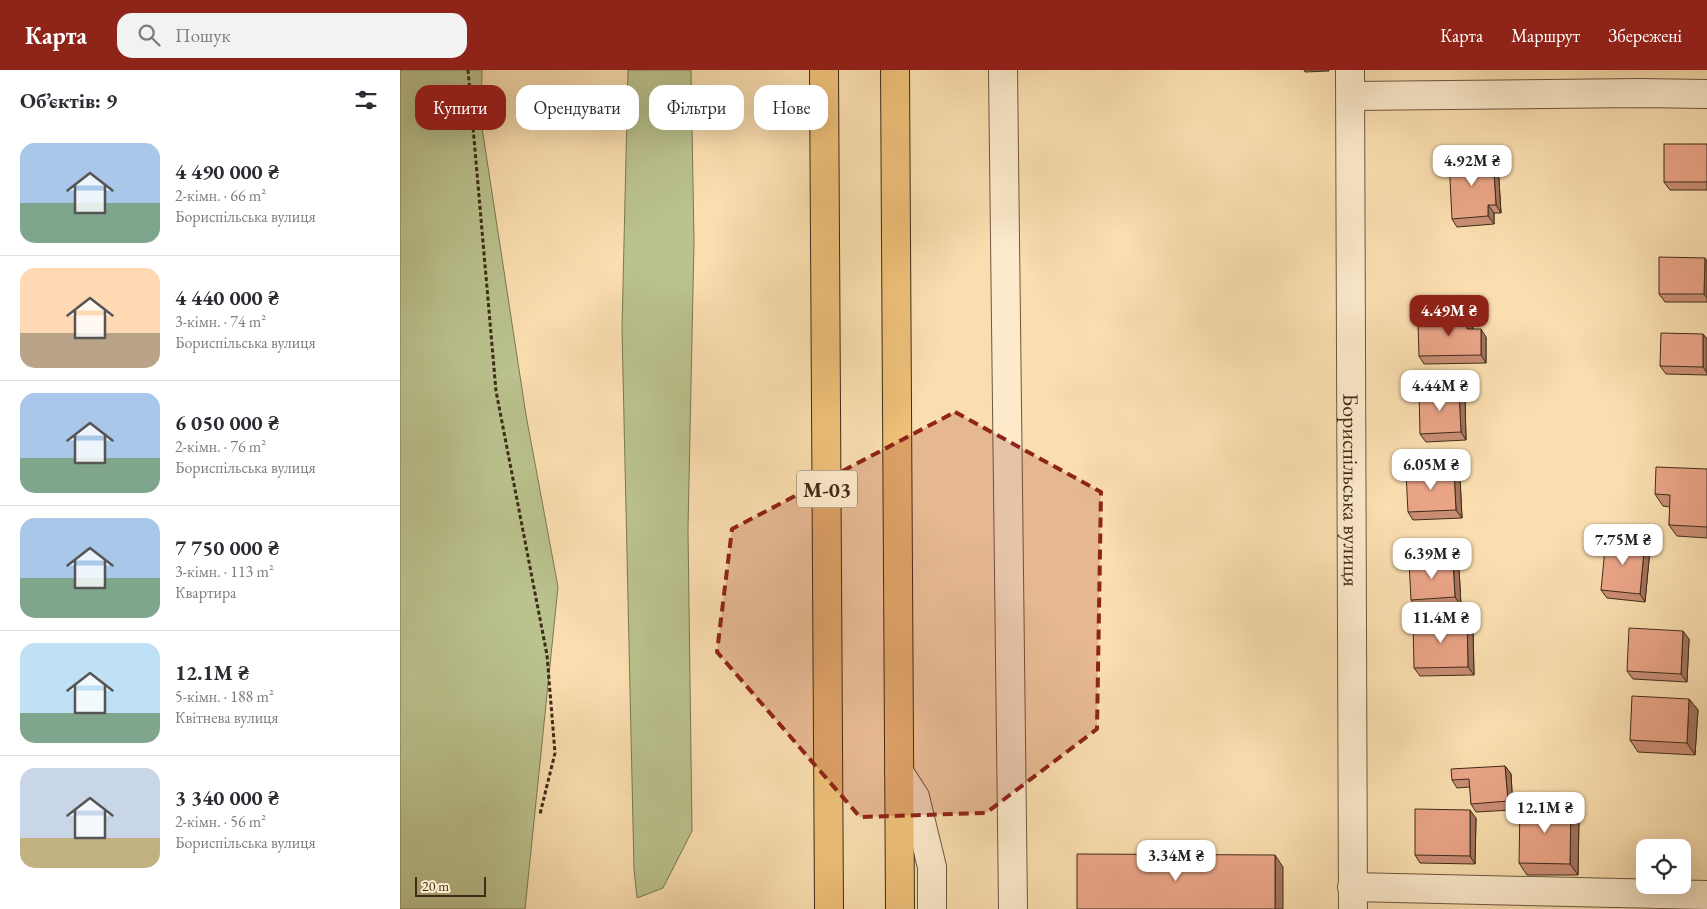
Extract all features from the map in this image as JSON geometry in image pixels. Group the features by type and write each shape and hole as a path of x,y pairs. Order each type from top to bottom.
{"highway":[{"name":"М-03","path":"824,70 829,909"},
{"path":"895,70 900,909"}],"street":[{"path":"1003,70 1013,909"},
{"path":"1350,83 1707,94"},
{"name":"Бориспільська вулиця","path":"1350,83 1352,898"},
{"path":"899,772 915,796 930,858 932,867 932,909"},
{"path":"1352,898 1707,895"}],"path":[{"path":"468,70 496,391 547,655 555,753 540,814"}],"highlighted area":[{"path":"955,412 1101,492 1097,729 986,813 860,817 717,652 732,529"}],"green space":[{"path":"400,70 482,70 482,85 415,85 415,130 482,130 526,415 558,587 525,909 400,909"},
{"path":"628,70 691,70 691,85 649,85 649,130 692,130 694,242 688,529 692,831 663,888 637,898 634,869 622,329 627,130 639,130 639,85 628,85"}],"building":[{"path":"1664,144 1707,144 1707,182 1664,182"},
{"path":"1493,157 1496,205 1488,205 1488,216 1452,219 1449,160"},
{"path":"1659,257 1705,258 1704,294 1659,294"},
{"path":"1467,313 1467,329 1481,329 1481,355 1419,356 1418,324 1436,324 1436,314"},
{"path":"1661,333 1703,334 1703,367 1660,366"},
{"path":"1459,391 1461,432 1420,434 1419,392"},
{"path":"1656,467 1707,469 1707,527 1669,525 1670,495 1655,494"},
{"path":"1454,470 1456,510 1408,512 1406,473"},
{"path":"1606,538 1645,541 1640,594 1601,590"},
{"path":"1453,560 1455,597 1411,600 1409,562"},
{"path":"1467,620 1468,667 1414,668 1413,622"},
{"path":"1629,628 1683,631 1681,674 1627,671"},
{"path":"1632,696 1689,699 1687,743 1630,740"},
{"path":"1505,766 1508,801 1471,804 1469,779 1452,780 1451,769"},
{"path":"1520,804 1571,804 1570,864 1519,863"},
{"path":"1415,809 1470,810 1470,856 1415,855"},
{"path":"1077,854 1275,855 1275,909 1077,909"}]}
